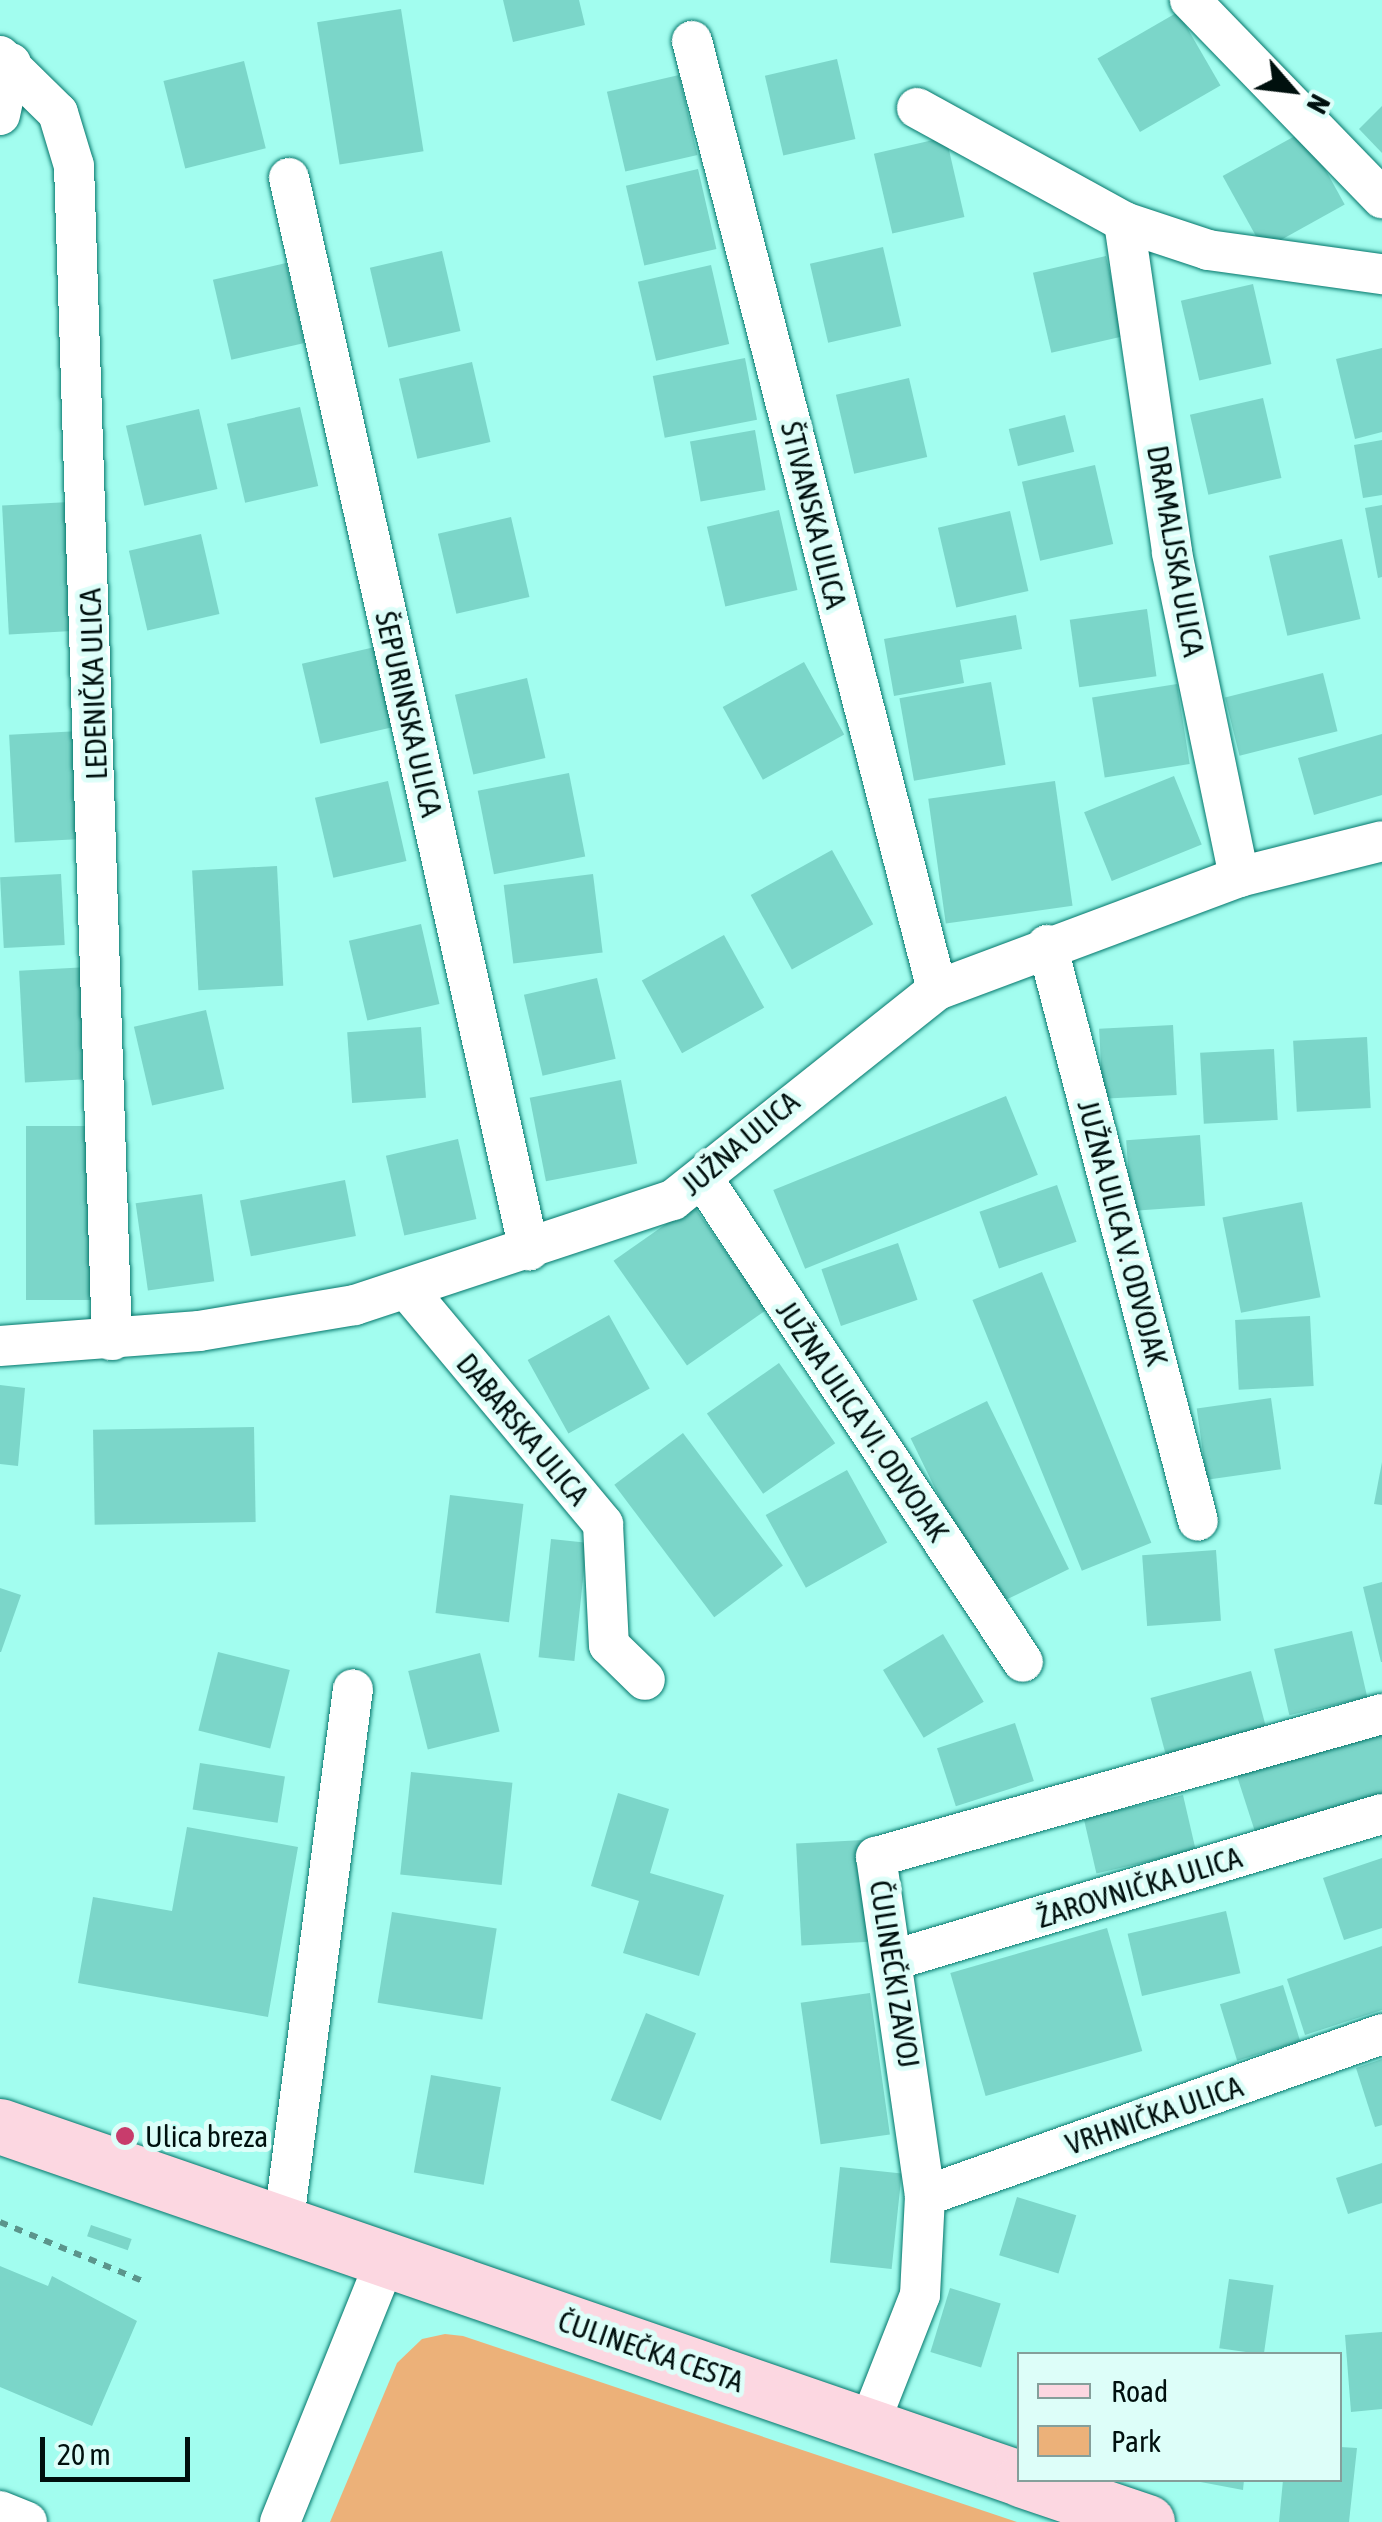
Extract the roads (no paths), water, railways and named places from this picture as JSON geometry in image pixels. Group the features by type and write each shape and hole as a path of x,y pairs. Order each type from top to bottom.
{"main road":[{"name":"ČULINEČKA CESTA","path":"0,2126 284,2220 1017,2478"},
{"name":"ČULINEČKA CESTA","path":"1030,2482 1148,2522"}],"street":[{"path":"1190,0 1382,198"},
{"name":"ŠTIVANSKA ULICA","path":"692,41 937,990"},
{"path":"0,115 6,59"},
{"name":"LEDENIČKA ULICA","path":"6,59 58,113 74,166 112,1340"},
{"path":"917,108 1124,222 1208,250 1382,274"},
{"name":"ŠEPURINSKA ULICA","path":"289,178 529,1250"},
{"name":"DRAMALJSKA ULICA","path":"1124,222 1172,552 1239,877"},
{"name":"JUŽNA ULICA","path":"0,1346 112,1340 410,1293 672,1200 937,990 1047,945 1239,877 1382,841"},
{"name":"JUŽNA ULICA V. ODVOJAK","path":"1047,945 1198,1521"},
{"name":"JUŽNA ULICA VI. ODVOJAK","path":"702,1179 1023,1662"},
{"name":"DABARSKA ULICA","path":"410,1293 603,1524 609,1646 645,1680"},
{"path":"284,2220 353,1689"},
{"name":"ČULINEČKI ZAVOJ","path":"868,2427 920,2295 925,2196 897,1959 876,1856 1382,1714"},
{"name":"ŽAROVNIČKA ULICA","path":"897,1959 1382,1814"},
{"name":"VRHNIČKA ULICA","path":"925,2196 1382,2034"},
{"path":"280,2522 387,2257"},
{"path":"0,2511 27,2522"}],"place":[{"name":"Ulica breza","path":"125,2136"}]}
